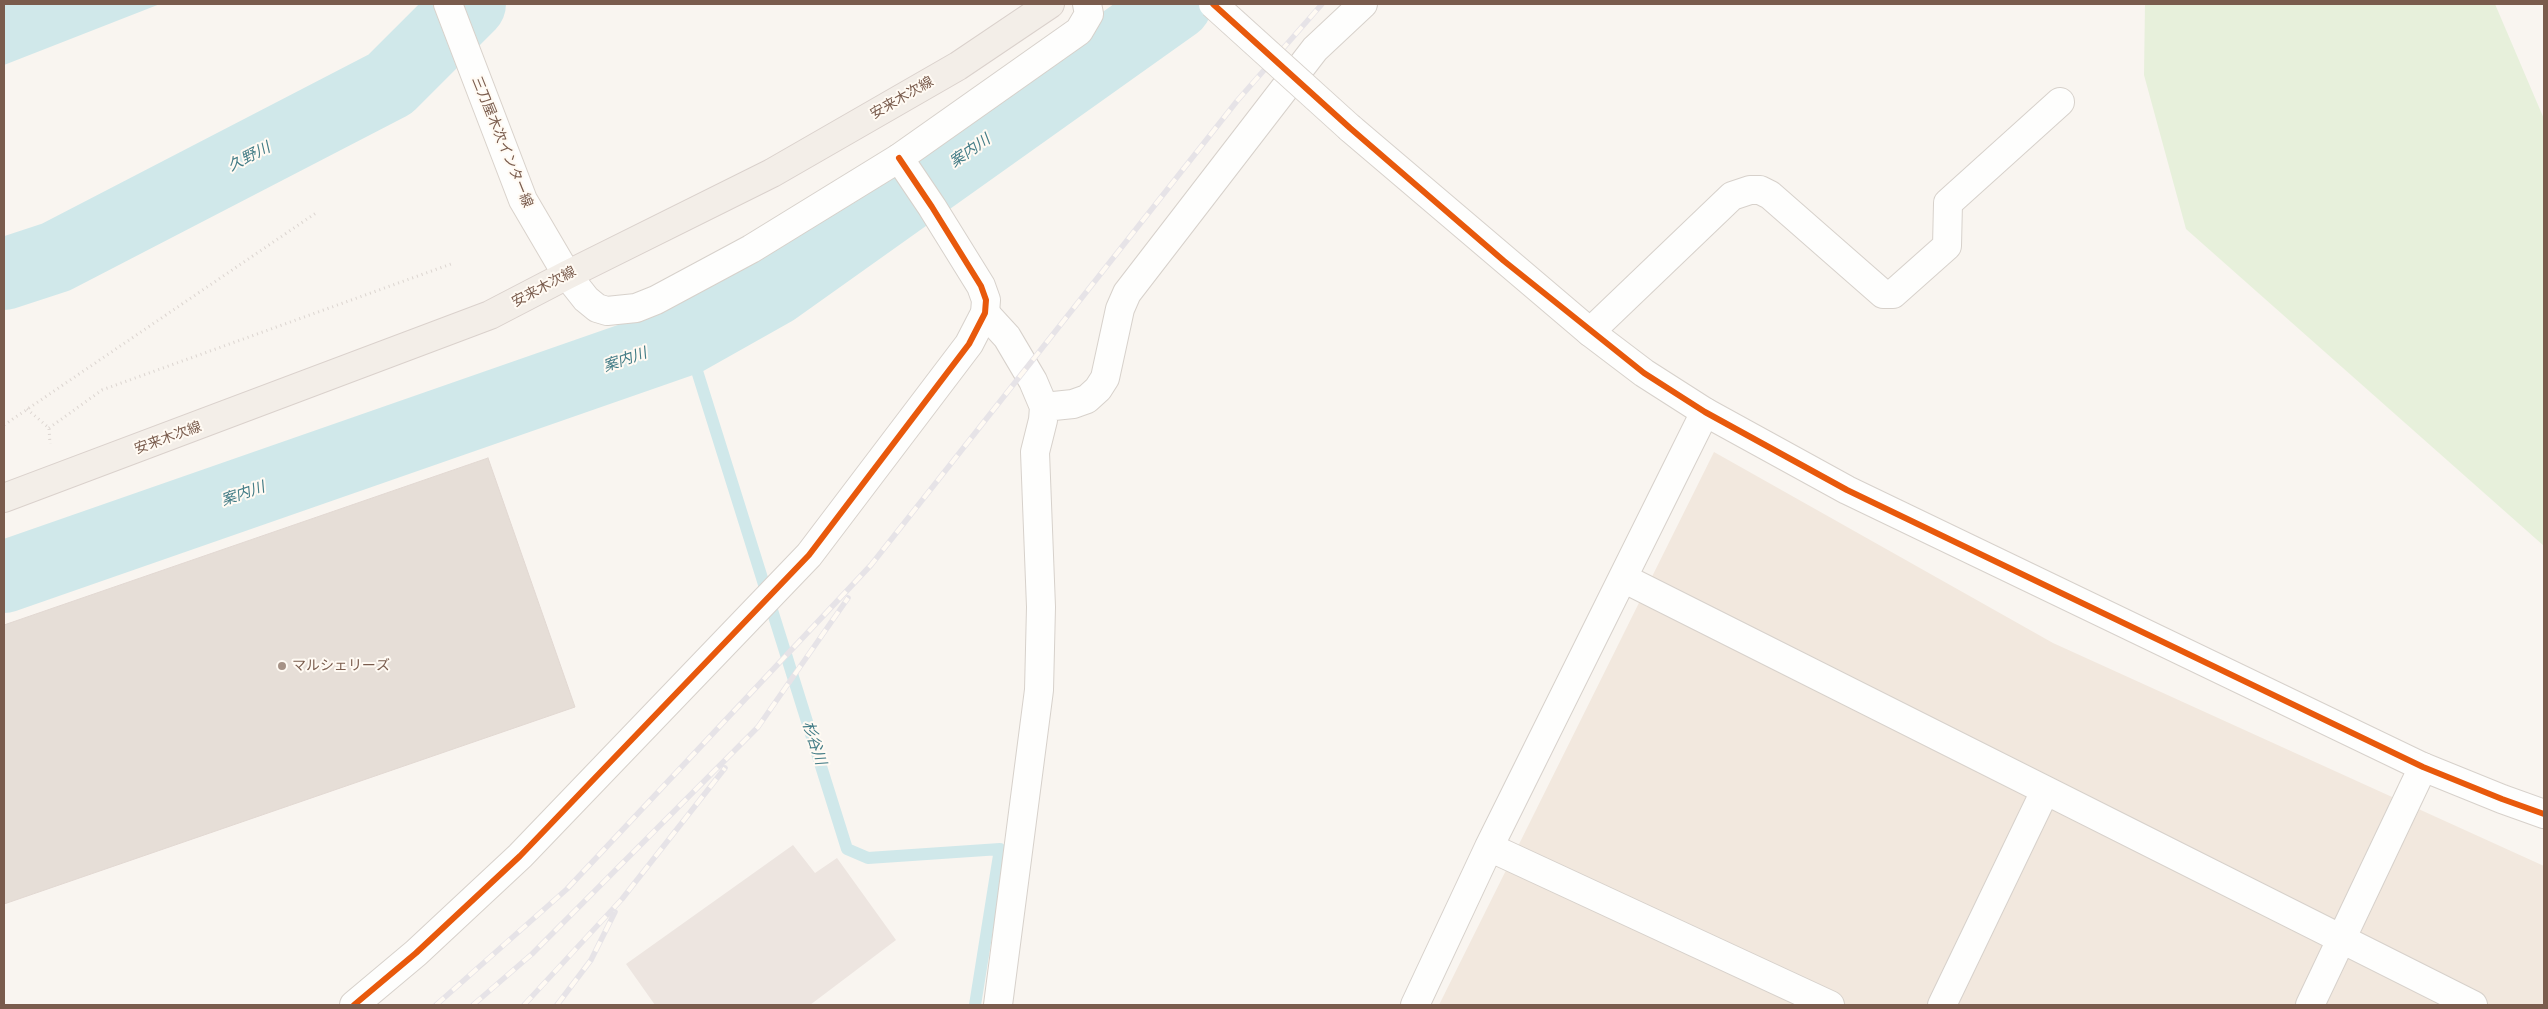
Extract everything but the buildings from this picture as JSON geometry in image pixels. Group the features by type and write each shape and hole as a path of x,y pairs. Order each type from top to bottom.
{"main road":[{"name":"安来木次線","path":"4,498 490,315 567,274 772,173 958,66 1050,4"}],"street":[{"name":"三刀屋木次インター線","path":"448,4 524,200 567,274 586,299 597,308 613,312 636,308 656,300 905,168 1079,30 1089,14 1087,4"},
{"path":"1213,4 1350,128 1590,332 1644,373 1705,412 1847,490 2423,767 2544,814"},
{"path":"1044,407 1073,404 1087,399 1098,389 1105,378 1120,309 1127,293 1315,49 1363,4"},
{"path":"1590,332 1732,196 1750,190 1760,190 1770,195 1883,294 1893,294 1947,246 1948,203 2060,102"},
{"path":"354,1005 416,953 520,856 809,555 970,344 985,313 986,300 981,286 932,207 905,168"},
{"path":"985,313 1007,337 1033,381 1044,407 1043,420 1035,452 1041,608 1039,690 998,1005"},
{"path":"1415,1005 1489,847 1705,412"},
{"path":"1623,578 2473,1005"},
{"path":"2310,1005 2423,767"},
{"path":"1942,1005 2045,791"},
{"path":"1489,847 1830,1005"}],"path":[{"path":"4,425 316,214"},
{"path":"49,428 102,390 451,264"},
{"path":"27,409 49,428 51,481"}],"shaded area":[{"path":"1714,452 2053,643 2544,866 2544,1005 1439,1005"},
{"path":"793,845 815,873 837,858 896,940 810,1005 655,1005 626,964"}],"green space":[{"path":"2145,4 2495,4 2544,119 2544,546 2186,229 2144,75"}],"water":[{"path":"4,4 160,4 4,65"}],"waterway":[{"name":"久野川","path":"4,274 56,257 390,84 470,4"},
{"name":"案内川","path":"4,577 687,339 774,290 1176,4"},
{"name":"杉谷川","path":"687,339 847,849 868,858 1000,849 975,1005"}],"railway":[{"path":"436,1005 567,889 871,565 1237,101 1322,4"},
{"path":"473,1005 532,954 758,727 848,598"},
{"path":"524,1005 622,899 725,768"},
{"path":"557,1005 591,960 615,912"}],"cycle path":[{"path":"1213,4 1350,128 1504,261 1644,373 1705,412 1847,490 2423,767 2544,814"},
{"path":"354,1005 416,953 520,856 809,555 969,344 985,313 986,300 981,286 899,158"}],"place":[{"name":"マルシェリーズ","path":"282,666"}]}
